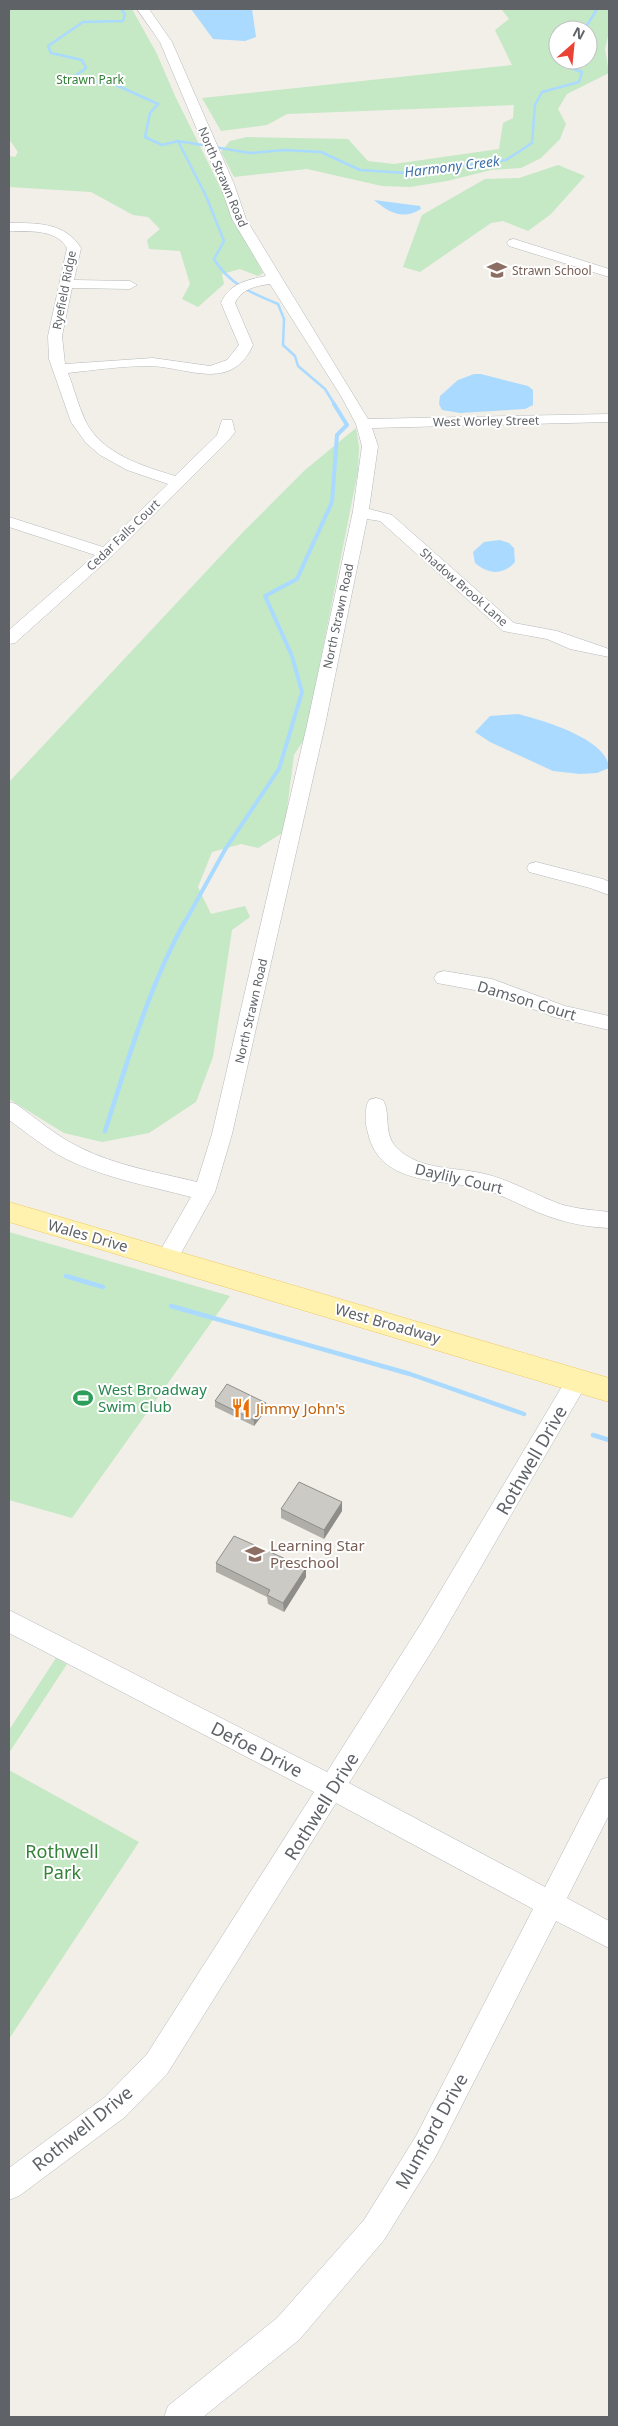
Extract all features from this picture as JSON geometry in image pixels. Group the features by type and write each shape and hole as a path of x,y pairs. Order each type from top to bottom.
{"main road":[{"name":"Wales Drive","path":"9,1212 167,1258"},
{"name":"West Broadway","path":"167,1258 578,1379 609,1390"}],"street":[{"name":"North Strawn Road","path":"143,9 166,42 227,184 239,219 274,279 348,396 363,424 370,446 360,513 314,735 222,1134 204,1192 167,1258"},
{"name":"Ryefield Ridge","path":"14,227 51,230 67,237 72,242 74,248 55,336 56,359 78,422 91,440 105,452 132,467 178,482"},
{"path":"514,243 609,273"},
{"path":"60,369 146,362 200,370 218,369 233,363 241,357 246,345 228,303 229,298 243,286 274,279"},
{"path":"66,284 130,285"},
{"name":"West Worley Street","path":"363,424 609,418"},
{"name":"Cedar Falls Court","path":"9,639 106,553 223,438 227,432 227,423"},
{"name":"Shadow Brook Lane","path":"360,513 378,514 386,518 509,628 551,635 576,646 606,653"},
{"path":"9,522 106,553"},
{"path":"536,868 609,889"},
{"name":"Damson Court","path":"444,978 492,986 561,1012 609,1022"},
{"name":"Daylily Court","path":"376,1105 380,1140 387,1152 407,1166 437,1175 486,1183 510,1190 562,1213 609,1220"},
{"path":"9,1108 56,1143 87,1159 119,1170 204,1192"},
{"name":"Rothwell Drive","path":"9,2186 115,2107 157,2064 432,1630 578,1379"},
{"name":"Defoe Drive","path":"9,1621 333,1788 609,1935"},
{"name":"Mumford Drive","path":"192,2413 288,2329 374,2230 426,2146 609,1788"}],"green space":[{"name":"Strawn Park","path":"9,9 132,9 157,54 175,96 263,273 258,276 240,269 222,274 224,284 198,307 182,299 190,284 180,251 149,249 147,240 160,229 148,217 133,215 91,192 9,187 9,156 15,157 18,152 9,139"},
{"path":"609,9 609,32 605,49 609,73 567,94 558,109 566,124 560,139 541,158 521,168 491,170 447,181 410,187 382,186 307,169 234,177 221,152 230,141 247,137 348,139 368,161 394,164 499,149 503,123 513,118 514,105 287,114 267,125 221,131 202,98 512,65 495,30 509,19 502,10"},
{"path":"558,165 585,176 551,214 528,231 503,221 491,223 420,272 403,267 422,215 485,179 519,178"},
{"path":"356,428 359,447 358,471 305,738 294,755 284,832 258,848 241,844 212,852 198,887 211,914 245,906 250,917 232,930 213,1057 196,1102 149,1133 102,1142 64,1133 9,1099 9,782 245,530 305,470"},
{"name":"West Broadway Swim Club","path":"9,1232 230,1296 72,1518 9,1500"},
{"path":"56,1658 67,1664 9,1753 9,1730"},
{"name":"Rothwell Park","path":"9,1770 139,1842 9,2039"}],"water":[{"path":"191,9 252,9 256,37 245,41 213,39"},
{"path":"374,200 420,206 421,209 408,214 396,214"},
{"path":"474,374 481,374 528,386 533,390 533,405 525,409 460,413 442,410 439,404 440,396 458,380"},
{"path":"500,540 509,543 514,548 515,562 510,567 506,570 495,572 480,567 475,563 473,552 484,542"},
{"path":"518,714 557,726 586,740 598,748 606,758 609,768 597,773 580,774 553,771 490,742 475,732 490,716"}],"building":[{"name":"Jimmy John's","path":"227,1384 266,1403 254,1420 215,1401"},
{"name":"Learning Star Preschool","path":"299,1482 342,1502 324,1530 281,1509"},
{"name":"Learning Star Preschool","path":"234,1536 306,1568 283,1603 267,1595 270,1590 216,1563"}],"waterway":[{"name":"Harmony Creek","path":"121,9 125,14 123,21 83,22 48,46 51,53 82,60 86,68 72,78 114,84 158,104 150,113 145,137 162,145 178,141"},
{"name":"Harmony Creek","path":"590,20 597,9"},
{"name":"Harmony Creek","path":"178,141 250,153 284,150 321,152 360,170 405,173 506,160 532,143 535,105 542,92 579,82 582,72 577,70"},
{"path":"178,141 206,196 224,241 214,259 220,268 242,287 278,304 284,319 283,345 295,356 298,366 325,389 335,405"},
{"path":"185,922 226,848 279,769 302,692 292,656 265,596 297,579 332,502 337,435 347,425 334,404"},
{"path":"105,1131 150,997 185,921"},
{"path":"66,1276 103,1287"},
{"path":"171,1306 410,1374 524,1414"},
{"path":"593,1435 609,1440"}],"place":[{"name":"Strawn School","path":"497,270"},
{"name":"West Broadway Swim Club","path":"83,1398"},
{"name":"Jimmy John's","path":"241,1408"},
{"name":"Learning Star Preschool","path":"255,1554"}]}
